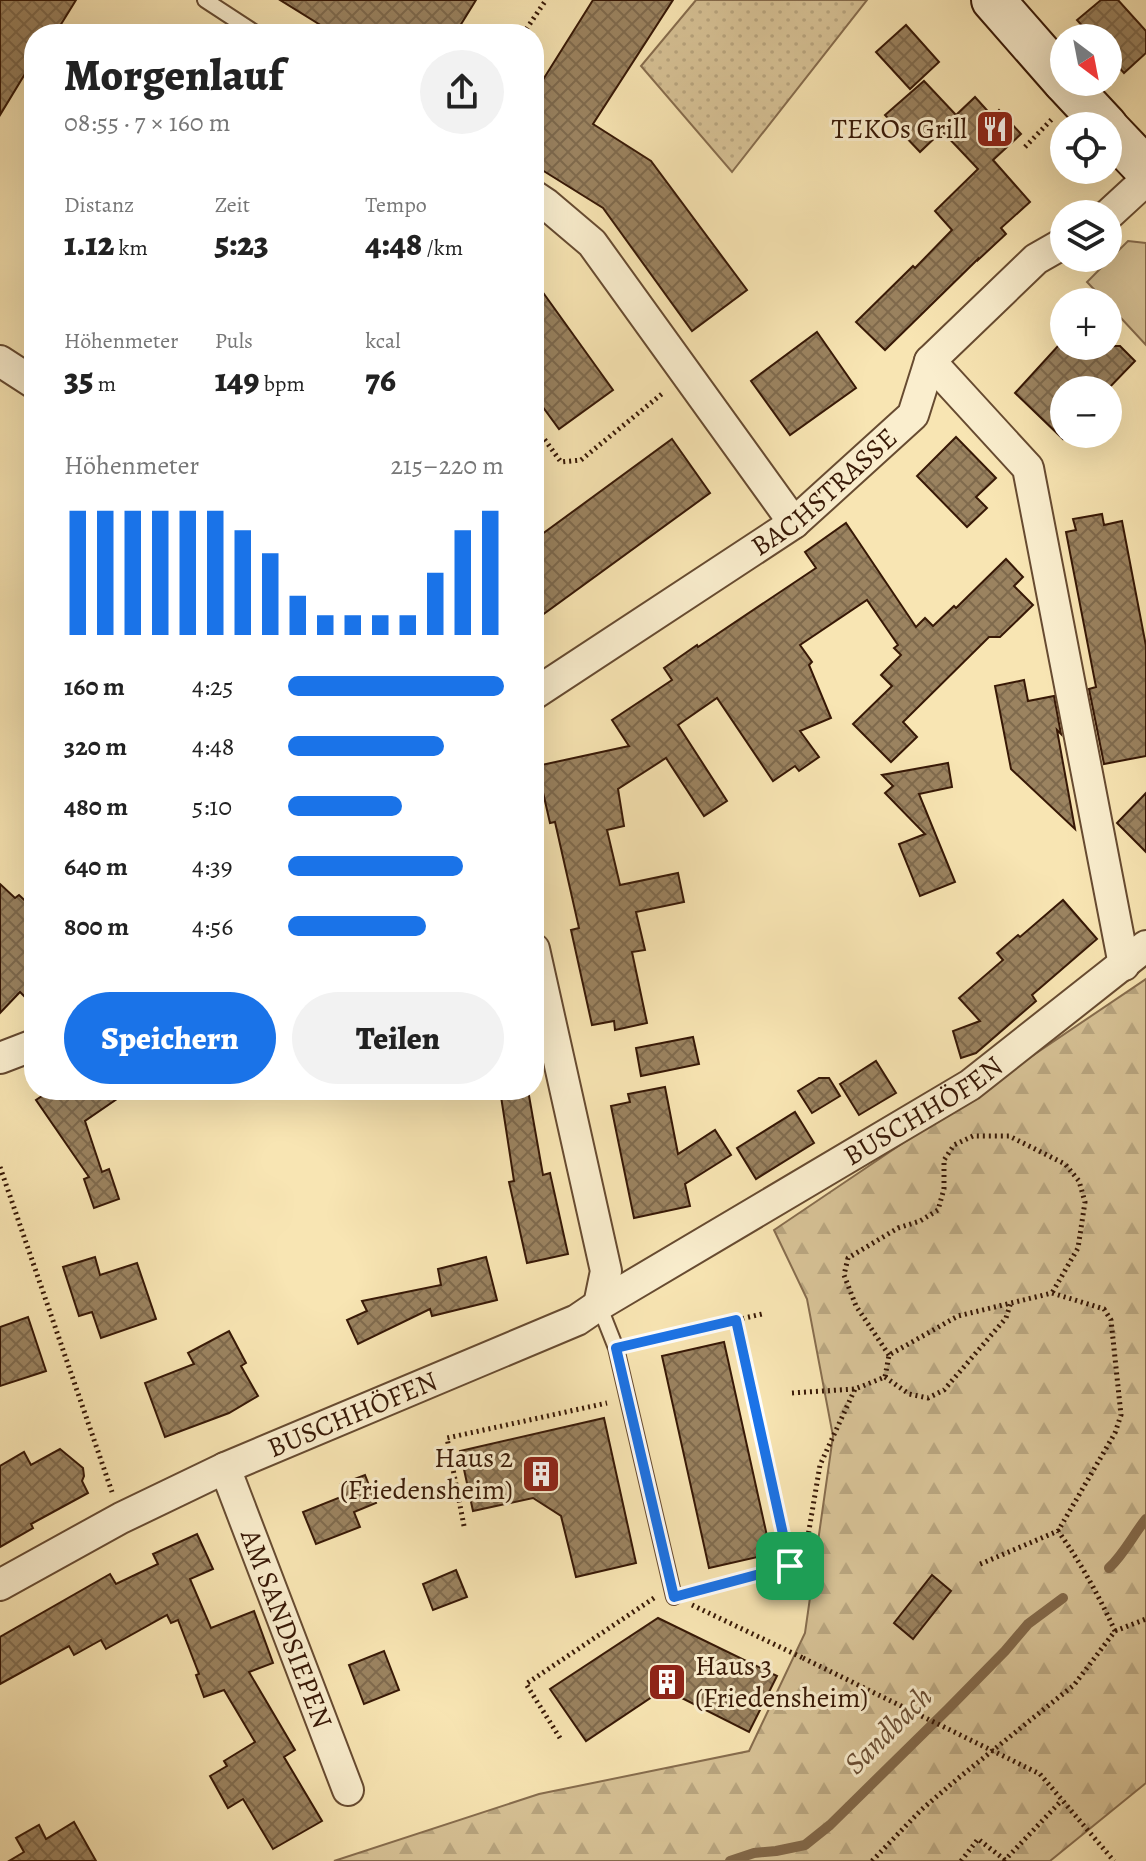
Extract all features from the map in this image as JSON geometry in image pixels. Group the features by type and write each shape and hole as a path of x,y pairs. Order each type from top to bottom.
{"street":[{"path":"993,0 1050,64"},
{"path":"1079,96 1093,112"},
{"path":"1122,143 1146,169"},
{"path":"1122,202 1146,180"},
{"path":"544,203 592,243 794,523"},
{"name":"BACHSTRASSE","path":"544,687 794,523 913,415 930,361 1036,259 1050,251"},
{"path":"0,361 24,377"},
{"name":"BUSCHHÖFEN","path":"0,1585 121,1518 225,1468 577,1320 970,1085 1135,956 1028,468 930,361"},
{"path":"544,994 606,1271 599,1305"},
{"path":"0,1058 24,1049"},
{"name":"AM SANDSIEPEN","path":"225,1468 348,1790"}],"lane":[{"path":"205,0 242,24"},
{"path":"599,1305 616,1348 673,1592"}],"path":[{"path":"530,24 546,0"},
{"path":"544,439 561,462 581,460 685,374"},
{"path":"885,1377 889,1355 856,1306 844,1275 848,1258 898,1228 920,1221 938,1210 944,1189 944,1160 954,1145 973,1136 1009,1136 1065,1164 1079,1181 1085,1202 1078,1248 1052,1293"},
{"path":"0,1167 121,1518"},
{"path":"889,1355 958,1316 1052,1293 1104,1309 1111,1320 1121,1415 1115,1433 1058,1531 978,1565"},
{"path":"885,1377 909,1394 928,1398 944,1390 1006,1318 1012,1302"},
{"path":"616,1348 762,1314"},
{"path":"736,1320 790,1566"},
{"path":"792,1393 855,1389 885,1377"},
{"path":"560,1738 526,1684 673,1592 793,1566 808,1536 820,1465 855,1389"},
{"path":"464,1526 447,1438 628,1399"},
{"path":"1058,1531 1078,1558 1115,1631"},
{"path":"673,1592 1040,1774 1114,1861"},
{"path":"872,1861 921,1810 1074,1685 1115,1631 1146,1619"},
{"path":"961,1861 978,1839 1005,1861 1062,1800"}],"green space":[{"path":"696,0 867,0 732,172 641,66"},
{"path":"1128,241 1146,243 1146,345 1122,319 1122,288 1093,288 1087,282 1097,272 1122,272 1122,247"},
{"path":"1146,979 1146,1783 1050,1861 334,1861 539,1794 749,1751 805,1633 833,1436 807,1299 774,1230"}],"building":[{"path":"0,0 76,0 61,24 24,24 24,75 0,115"},
{"path":"280,0 476,0 461,24 319,24"},
{"path":"593,0 673,0 593,124 651,161 747,290 692,331 603,208 544,171 544,78"},
{"path":"1101,0 1118,0 1146,31 1146,53 1124,73 1122,24 1081,24 1077,20"},
{"path":"906,25 939,62 910,89 876,52"},
{"path":"924,81 956,115 975,97 993,117 999,110 1021,134 993,160 1030,202 1001,228 1006,234 885,350 856,322 952,230 935,211 978,169 942,131 920,152 885,115"},
{"path":"544,294 613,390 559,429 544,409"},
{"path":"817,332 856,388 790,435 751,381"},
{"path":"1122,348 1135,361 1121,376 1050,376 1050,427 1015,393 1050,355 1050,360 1122,360"},
{"path":"956,437 996,478 976,497 987,508 967,527 917,476"},
{"path":"672,439 710,493 544,614 544,533"},
{"path":"1102,514 1104,525 1122,521 1146,646 1146,756 1104,764 1089,689 1096,687 1066,532 1076,530 1073,519"},
{"path":"846,523 916,627 925,618 933,626 1006,559 1023,577 1014,586 1033,605 1000,637 989,637 903,722 917,737 891,762 853,724 892,686 881,675 901,655 894,648 898,645 867,600 800,645 812,662 809,665 831,718 800,731 819,757 799,771 795,766 773,781 717,698 678,725 727,801 704,816 666,758 618,789 624,826 607,830 620,885 678,873 684,902 636,912 645,950 632,952 647,1023 615,1030 614,1021 592,1025 571,930 579,928 555,822 550,823 544,797 544,764 629,746 612,720 672,680 664,668 816,568 805,552"},
{"path":"1024,680 1028,701 1054,696 1075,829 1011,769 995,686"},
{"path":"948,763 952,787 919,794 955,882 920,896 899,844 925,834 885,793 893,786 882,775"},
{"path":"1146,793 1146,852 1117,823"},
{"path":"0,884 15,898 19,895 24,900 24,996 20,992 0,1013"},
{"path":"1063,900 1097,939 1032,995 1036,1001 976,1053 961,1058 953,1031 980,1021 959,998 1003,960 997,953"},
{"path":"693,1037 699,1064 641,1076 636,1048"},
{"path":"876,1061 896,1093 859,1115 840,1084"},
{"path":"819,1078 829,1078 840,1096 812,1113 798,1091"},
{"path":"665,1087 678,1154 715,1130 731,1155 685,1184 690,1206 634,1218 611,1106 630,1102 628,1094"},
{"path":"36,1100 115,1100 85,1121 102,1172 109,1169 119,1199 94,1208 84,1179 89,1177"},
{"path":"502,1100 530,1100 543,1175 550,1173 568,1254 527,1263 509,1182 514,1181"},
{"path":"795,1112 814,1143 756,1179 737,1148"},
{"path":"95,1257 100,1275 137,1263 156,1319 101,1338 92,1312 79,1316 63,1267"},
{"path":"486,1257 497,1300 432,1316 430,1309 358,1344 347,1320 367,1311 362,1301 441,1285 438,1269"},
{"path":"28,1317 46,1371 0,1386 0,1327"},
{"path":"229,1331 246,1363 241,1366 258,1396 229,1413 165,1437 145,1383 194,1364 188,1353"},
{"path":"724,1342 771,1554 709,1568 662,1356"},
{"name":"Haus 2 (Friedensheim)","path":"604,1418 636,1563 576,1577 561,1516 533,1498 473,1511 460,1451"},
{"path":"60,1449 83,1468 82,1481 88,1493 31,1524 33,1528 0,1547 0,1466 24,1452 31,1465"},
{"path":"365,1475 376,1503 354,1512 360,1527 316,1544 303,1512 346,1495 341,1484"},
{"path":"197,1534 213,1569 190,1579 211,1628 254,1611 273,1663 249,1672 295,1750 284,1757 322,1821 273,1849 243,1799 228,1808 210,1776 227,1766 224,1761 255,1742 224,1690 204,1697 196,1675 199,1674 178,1620 171,1623 167,1615 106,1649 101,1640 74,1655 69,1646 0,1684 0,1637 110,1574 116,1584 158,1564 153,1554"},
{"path":"456,1570 467,1597 433,1610 423,1584"},
{"path":"932,1575 951,1591 913,1639 894,1623"},
{"name":"Haus 3 (Friedensheim)","path":"658,1618 777,1676 749,1732 664,1689 586,1741 550,1689"},
{"path":"384,1651 399,1690 364,1704 349,1665"},
{"path":"74,1822 96,1861 9,1861 24,1852 16,1838 39,1825 46,1839"}],"waterway":[{"name":"Sandbach","path":"1109,1568 1146,1519"},
{"name":"Sandbach","path":"730,1861 754,1853 805,1845 830,1825 948,1709 1028,1624 1063,1598"}],"place":[{"name":"TEKOs Grill","path":"995,129"},
{"name":"Haus 2 (Friedensheim)","path":"541,1474"},
{"name":"Haus 3 (Friedensheim)","path":"667,1682"}],"route":[{"path":"736,1320 790,1566 674,1597 616,1348 736,1320"}]}
